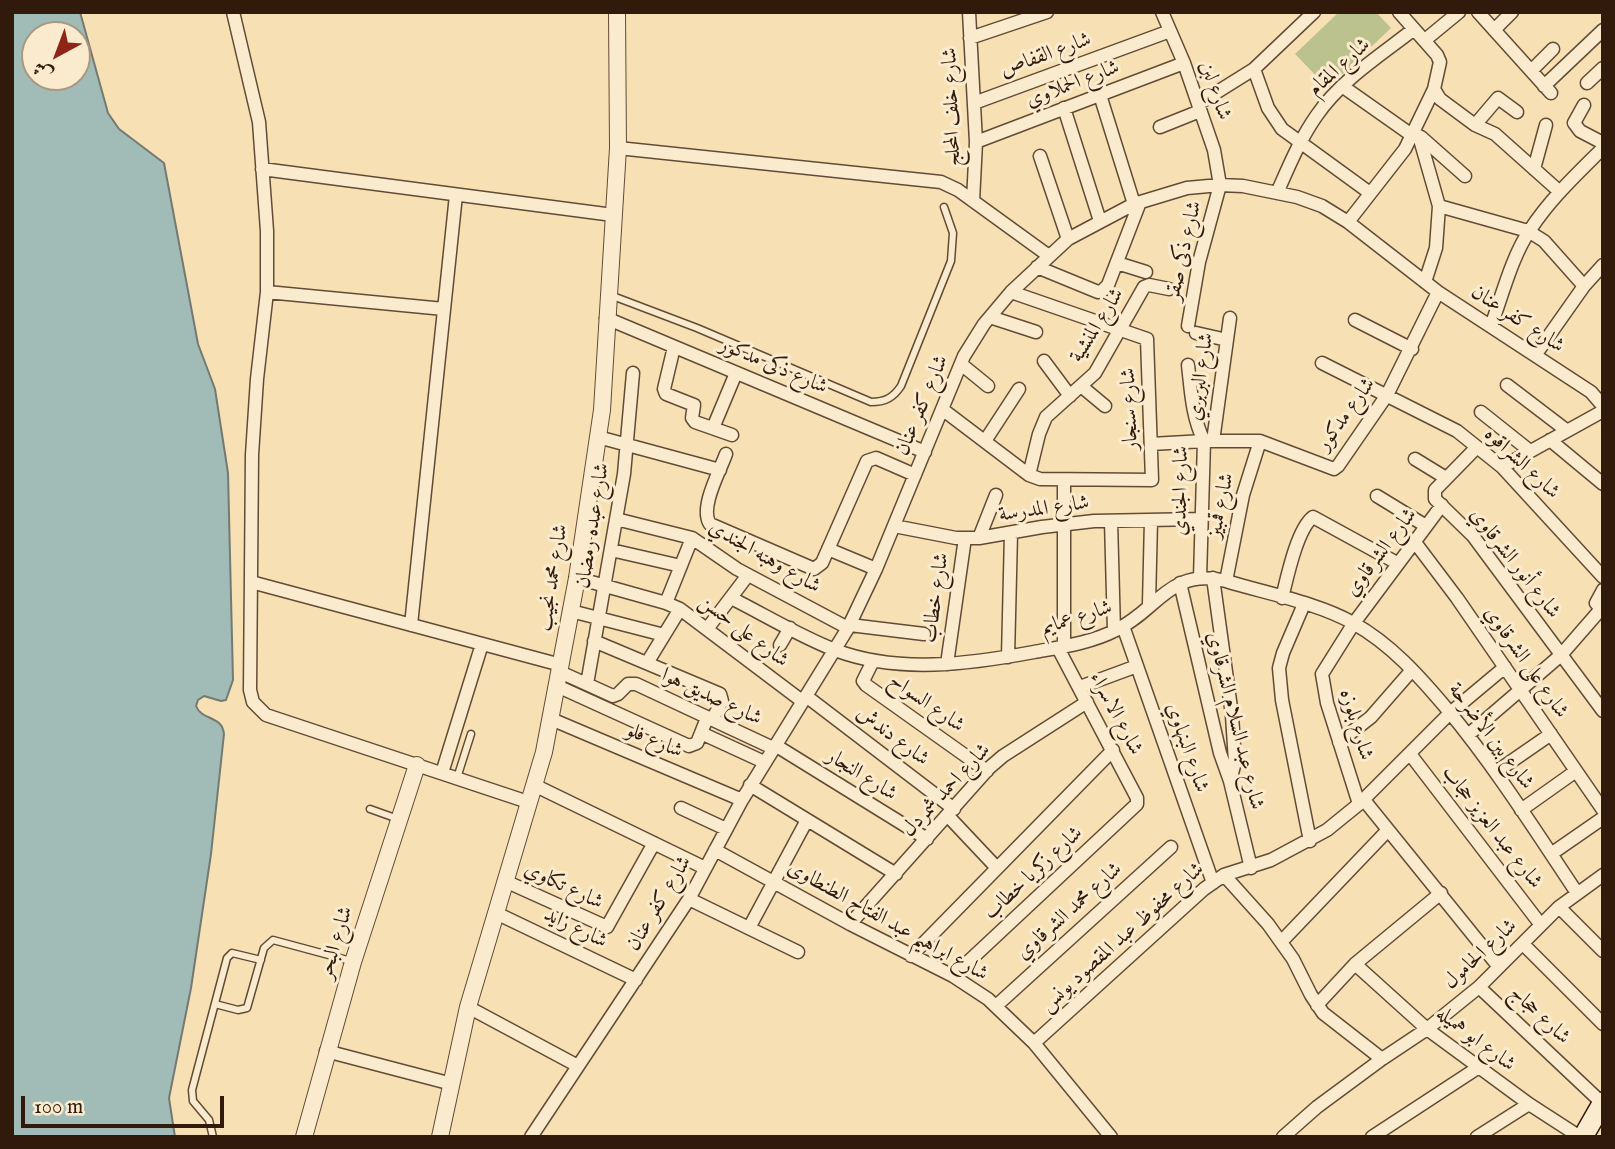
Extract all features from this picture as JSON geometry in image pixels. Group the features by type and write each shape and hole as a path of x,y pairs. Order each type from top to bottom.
{"main road":[{"path":"1581,1137 1603,1102"}],"street":[{"path":"233,12 259,122 267,231 267,292 252,455 250,690 257,707 266,715 528,802"},
{"name":"شارع محمد نجيب","path":"440,1137 467,1007 534,785 551,719 577,578 602,410 618,148 617,12"},
{"name":"شارع خلف المحلج","path":"969,12 976,142 973,201"},
{"path":"970,38 1047,12"},
{"name":"شارع لبن","path":"1162,12 1184,63 1214,150 1220,185"},
{"path":"1160,127 1199,108 1254,69 1314,12"},
{"path":"1348,222 1415,135 1434,89 1440,62 1425,40 1399,12"},
{"path":"1425,40 1459,12"},
{"path":"1478,12 1548,90 1603,30"},
{"path":"1494,30 1512,12"},
{"name":"شارع المقام","path":"1277,193 1300,143 1318,113 1342,86 1415,29"},
{"name":"شارع القفاص","path":"974,103 1170,31"},
{"path":"1531,71 1553,49"},
{"name":"شارع الحملاوي","path":"976,142 1184,63"},
{"path":"1587,83 1603,68"},
{"path":"1254,69 1268,108 1282,129 1370,193"},
{"path":"1342,86 1415,135 1465,176"},
{"path":"1434,89 1440,99 1475,125 1495,134 1559,192"},
{"path":"1037,267 1098,292 1108,285 1117,263 1137,203 1100,94"},
{"path":"1475,125 1498,98 1517,111"},
{"path":"1491,326 1528,231 1559,192 1603,146 1580,131 1574,123 1584,105"},
{"path":"1064,108 1100,221"},
{"path":"1534,169 1546,125"},
{"path":"1415,135 1439,206 1436,248 1425,282"},
{"path":"618,148 941,182 958,190 1049,256"},
{"path":"1040,156 1068,239"},
{"path":"262,169 614,215"},
{"name":"شارع كفر عنان","path":"531,1137 689,899 750,785 849,626 894,527 961,364 990,317 1011,292 1068,239 1137,203 1187,188 1220,185 1297,197 1322,206 1348,222 1438,292 1591,392 1603,408"},
{"name":"شارع ذكى صقر","path":"1220,185 1199,262 1192,329 1227,340"},
{"path":"411,625 456,195"},
{"path":"1439,206 1528,231 1544,241 1584,286"},
{"path":"1117,263 1146,272"},
{"path":"1536,354 1584,286 1603,265"},
{"name":"شارع المنشية","path":"1029,475 1046,417 1095,373 1146,286 1170,289"},
{"path":"267,292 444,309"},
{"path":"1011,292 1119,331"},
{"name":"شارع مدكور","path":"1151,444 1260,441 1334,468 1338,466 1387,395 1438,292"},
{"path":"990,317 1036,332"},
{"name":"شارع ذكى مدكور","path":"606,318 925,452"},
{"name":"شارع البربري","path":"1208,441 1230,318"},
{"path":"1355,320 1412,349"},
{"name":"شارع سنجار","path":"1064,480 1150,481 1153,477 1147,339 1119,331"},
{"path":"674,346 664,391 668,396 695,407 693,421 732,435"},
{"path":"1044,361 1070,396"},
{"name":"شارع الشراقوه","path":"1322,363 1457,431 1502,467 1603,576"},
{"path":"961,364 988,386"},
{"name":"شارع الجندي","path":"1188,365 1192,405 1198,429 1208,441 1201,519 1213,579"},
{"name":"شارع عبده رمضان","path":"587,684 616,519 633,373"},
{"path":"713,428 736,373"},
{"path":"1507,385 1566,430"},
{"path":"1081,386 1105,405"},
{"path":"985,442 1019,388"},
{"path":"1502,467 1603,408"},
{"path":"942,409 1029,475 1040,479 1064,480 1061,648"},
{"path":"1481,412 1530,451"},
{"path":"598,437 720,470"},
{"path":"1550,440 1603,484"},
{"name":"شارع قمبيز","path":"1213,579 1244,495 1260,441"},
{"path":"1415,459 1446,478 1477,447"},
{"path":"726,453 705,510 710,524 814,569 820,565 828,549 867,461 876,458 915,475"},
{"name":"شارع أنور الشرقاوي","path":"1446,478 1434,493 1435,499 1473,536 1603,711"},
{"path":"979,538 996,495"},
{"path":"1377,496 1426,526"},
{"name":"شارع الشرقاوي","path":"1354,623 1441,505"},
{"path":"1282,598 1301,537 1312,517 1397,563"},
{"name":"شارع وهبه الجندي","path":"616,519 692,538 748,575 849,626"},
{"name":"شارع المدرسة","path":"894,527 979,538 1065,524 1201,519"},
{"path":"1149,604 1151,520"},
{"name":"شارع البنهاوي","path":"1111,521 1119,629 1137,666 1213,883"},
{"path":"1008,657 1011,533"},
{"path":"666,603 692,538"},
{"name":"شارع خطاب","path":"947,664 965,538"},
{"name":"شارع على الشرقاوي","path":"1414,541 1603,810"},
{"path":"828,549 876,569"},
{"path":"611,550 681,566"},
{"path":"707,629 748,575"},
{"name":"شارع على حسن","path":"577,578 680,608 804,699"},
{"path":"1230,781 1235,762 1232,715 1213,579 1329,611 1354,623"},
{"name":"شارع عمايم","path":"730,597 835,650 873,661 947,664 1061,648 1119,629 1180,583 1213,579"},
{"path":"251,582 482,643 559,674 689,746 697,743 722,701 720,694 594,641"},
{"name":"شارع عبد السلام الشرقاوي","path":"1180,583 1220,753 1230,781 1251,868"},
{"path":"1468,735 1561,655 1600,608 1603,590"},
{"path":"1304,604 1279,668 1282,700 1310,841"},
{"path":"647,663 680,608"},
{"path":"571,611 664,635"},
{"name":"شارع بين الأضرحة","path":"1354,623 1389,648 1450,713 1496,772 1577,893"},
{"name":"شارع بلوزه","path":"1354,623 1322,674 1327,703 1339,742 1362,802"},
{"path":"849,626 924,634"},
{"path":"780,645 790,628"},
{"path":"442,773 482,643"},
{"name":"شارع الاسراء","path":"1061,648 1137,798"},
{"name":"شارع السواح","path":"873,661 864,677 866,685 987,771"},
{"path":"1080,687 1137,666"},
{"name":"شارع محفوظ عبد المقصود يونس","path":"1034,1044 1184,906 1224,874 1251,868 1310,841 1362,802 1450,713 1505,667"},
{"path":"1339,742 1371,717 1412,670"},
{"name":"شارع صديق هوا","path":"559,674 613,696 631,682 774,746"},
{"name":"شارع دندش","path":"804,699 951,812 997,868"},
{"name":"شارع احمد شمردل","path":"850,925 987,771 1003,756 1087,702"},
{"name":"شارع فلو","path":"551,719 742,800"},
{"path":"701,733 764,762"},
{"path":"1496,772 1551,734"},
{"name":"شارع النجار","path":"774,746 927,839"},
{"path":"911,956 1113,750"},
{"name":"شارع عبد العزيز حجاب","path":"1410,754 1541,925"},
{"name":"شارع البحر","path":"304,1137 353,962 417,765"},
{"path":"1521,810 1576,771"},
{"path":"534,785 705,868"},
{"path":"750,785 896,874"},
{"name":"شارع زكريا خطاب","path":"953,976 1134,807 1137,798"},
{"path":"1362,802 1441,893 1499,967"},
{"path":"681,808 726,829"},
{"path":"1551,855 1603,817"},
{"path":"749,928 807,820"},
{"path":"1281,942 1388,830"},
{"name":"شارع تكاوي","path":"505,881 604,928 610,926 654,843"},
{"name":"شارع محمد الشرقاوي","path":"996,1006 1171,846"},
{"name":"شارع ابراهيم عبد الفتاح الطنطاوى","path":"715,850 850,925 953,976 996,1006 1034,1044 1111,1137"},
{"path":"1224,874 1281,942 1317,1005 1336,1025 1382,1059"},
{"name":"شارع الحامول","path":"1283,1137 1317,1107 1427,1029 1479,987 1559,907 1603,875"},
{"path":"1317,1005 1355,964 1441,893"},
{"path":"689,899 798,952"},
{"path":"1559,907 1603,951"},
{"name":"شارع زايد","path":"496,913 636,981"},
{"path":"1522,944 1603,1024"},
{"name":"شارع ابو هميله","path":"1355,964 1427,1029 1529,1104 1581,1137"},
{"name":"شارع حجاج","path":"1479,987 1603,1102"},
{"path":"467,1007 578,1066"},
{"path":"326,1051 452,1084"},
{"path":"1372,1137 1479,1067"},
{"path":"1477,1137 1529,1104"}],"lane":[{"path":"608,294 697,328 871,402 889,400 901,386 951,261 953,233 944,207"},
{"path":"457,778 471,734"},
{"path":"370,809 398,819"},
{"path":"215,1003 238,1010 247,1008 265,944 277,940 353,962"},
{"path":"213,1137 207,1115 194,1101 191,1093 215,1003 230,954 261,960"}],"green space":[{"path":"1339,12 1376,12 1391,28 1328,88 1295,54"}],"water":[{"path":"12,12 80,12 82,21 21,21 21,91 91,91 91,52 108,113 119,129 164,163 198,344 215,389 228,473 233,680 226,700 204,696 198,700 196,706 203,714 220,724 224,734 211,854 191,988 169,1098 175,1137 12,1137"}]}
